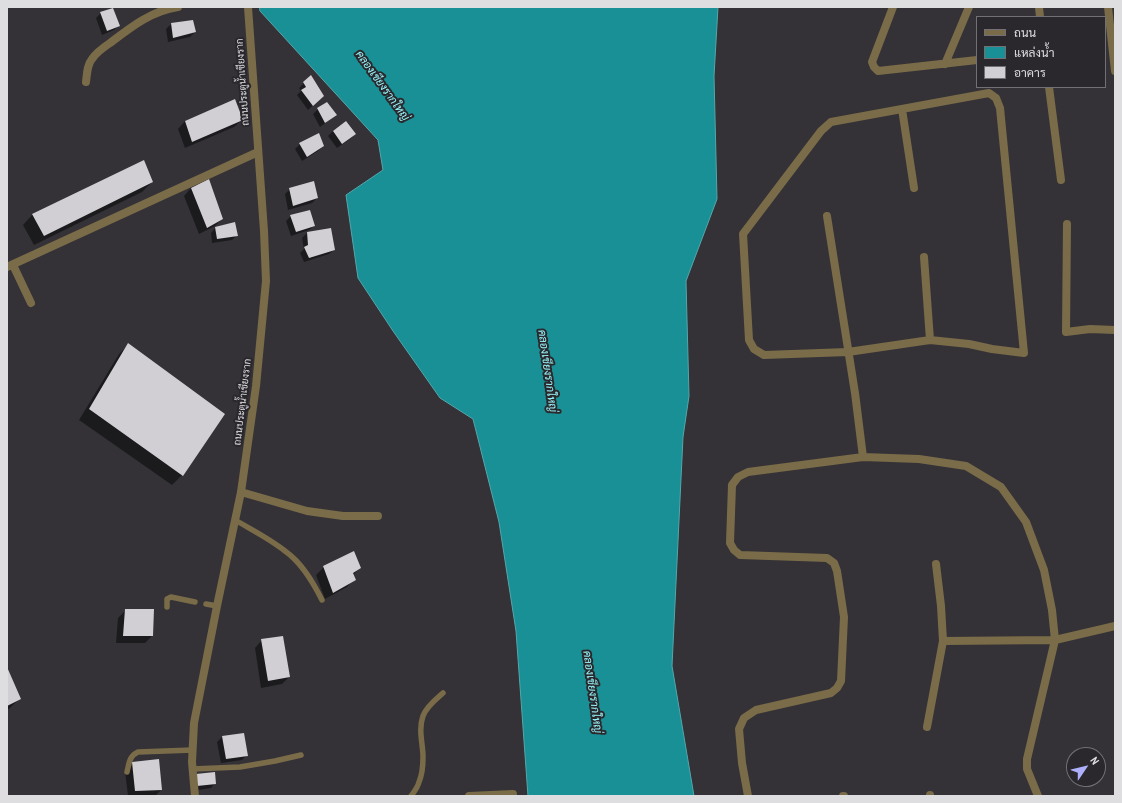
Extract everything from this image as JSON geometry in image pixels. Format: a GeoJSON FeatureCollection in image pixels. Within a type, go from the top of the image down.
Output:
{"type":"FeatureCollection","features":[{"type":"Feature","properties":{"kind":"street"},"geometry":{"type":"LineString","coordinates":[[86,82],[87,69],[92,59],[106,46],[134,25],[150,16],[178,7]]}},
{"type":"Feature","properties":{"kind":"street","name":"ถนนประตูน้ำเชียงราก"},"geometry":{"type":"LineString","coordinates":[[195,796],[192,769],[194,723],[241,492],[256,386],[266,281],[264,231],[248,7]]}},
{"type":"Feature","properties":{"kind":"street"},"geometry":{"type":"LineString","coordinates":[[893,7],[872,62],[878,71],[976,60]]}},
{"type":"Feature","properties":{"kind":"street"},"geometry":{"type":"LineString","coordinates":[[945,64],[969,7]]}},
{"type":"Feature","properties":{"kind":"street"},"geometry":{"type":"LineString","coordinates":[[1108,7],[1115,71]]}},
{"type":"Feature","properties":{"kind":"street"},"geometry":{"type":"LineString","coordinates":[[1049,88],[1061,180]]}},
{"type":"Feature","properties":{"kind":"street"},"geometry":{"type":"LineString","coordinates":[[988,93],[996,98],[1000,108],[1024,353],[992,349],[969,344],[930,340],[848,352],[764,355],[754,349],[749,340],[743,234],[821,131],[831,122],[988,93]]}},
{"type":"Feature","properties":{"kind":"street"},"geometry":{"type":"LineString","coordinates":[[902,109],[914,188]]}},
{"type":"Feature","properties":{"kind":"street"},"geometry":{"type":"LineString","coordinates":[[32,303],[10,266],[258,152]]}},
{"type":"Feature","properties":{"kind":"street"},"geometry":{"type":"LineString","coordinates":[[828,216],[855,393],[863,457]]}},
{"type":"Feature","properties":{"kind":"street"},"geometry":{"type":"LineString","coordinates":[[1067,224],[1066,332],[1090,329],[1115,330]]}},
{"type":"Feature","properties":{"kind":"street"},"geometry":{"type":"LineString","coordinates":[[924,257],[930,340]]}},
{"type":"Feature","properties":{"kind":"street"},"geometry":{"type":"LineString","coordinates":[[748,796],[742,763],[739,729],[744,718],[756,710],[831,693],[838,688],[841,680],[844,617],[837,571],[834,563],[828,558],[740,555],[734,550],[730,543],[732,485],[738,477],[748,472],[863,457],[919,459],[966,466],[1001,486],[1026,522],[1044,570],[1052,610],[1055,640],[1026,759],[1027,769],[1038,796]]}},
{"type":"Feature","properties":{"kind":"street"},"geometry":{"type":"LineString","coordinates":[[241,492],[306,511],[342,516],[378,516]]}},
{"type":"Feature","properties":{"kind":"street"},"geometry":{"type":"LineString","coordinates":[[927,727],[943,641],[936,564]]}},
{"type":"Feature","properties":{"kind":"street"},"geometry":{"type":"LineString","coordinates":[[943,641],[1055,640],[1115,626]]}},
{"type":"Feature","properties":{"kind":"street"},"geometry":{"type":"LineString","coordinates":[[469,796],[514,794]]}},
{"type":"Feature","properties":{"kind":"lane"},"geometry":{"type":"LineString","coordinates":[[235,520],[286,551],[300,564],[315,586],[322,600]]}},
{"type":"Feature","properties":{"kind":"lane"},"geometry":{"type":"LineString","coordinates":[[167,607],[166,601],[171,597],[195,602]]}},
{"type":"Feature","properties":{"kind":"lane"},"geometry":{"type":"LineString","coordinates":[[206,604],[217,606]]}},
{"type":"Feature","properties":{"kind":"lane"},"geometry":{"type":"LineString","coordinates":[[411,796],[419,783],[421,773],[423,757],[421,725],[423,716],[433,702],[443,693]]}},
{"type":"Feature","properties":{"kind":"lane"},"geometry":{"type":"LineString","coordinates":[[127,772],[129,762],[138,752],[193,750]]}},
{"type":"Feature","properties":{"kind":"lane"},"geometry":{"type":"LineString","coordinates":[[192,769],[240,767],[301,755]]}},
{"type":"Feature","properties":{"kind":"water","name":"คลองเชียงรากใหญ่"},"geometry":{"type":"Polygon","coordinates":[[[260,7],[718,7],[714,76],[717,199],[686,281],[689,396],[683,437],[672,666],[694,796],[528,796],[516,631],[499,522],[473,419],[440,398],[358,278],[346,195],[383,170],[378,140],[260,11],[260,7]]]}},
{"type":"Feature","properties":{"kind":"building"},"geometry":{"type":"Polygon","coordinates":[[[113,8],[120,26],[107,31],[100,12],[113,8]]]}},
{"type":"Feature","properties":{"kind":"building"},"geometry":{"type":"Polygon","coordinates":[[[193,20],[196,32],[173,38],[171,23],[193,20]]]}},
{"type":"Feature","properties":{"kind":"building"},"geometry":{"type":"Polygon","coordinates":[[[311,75],[324,96],[313,106],[301,90],[306,87],[303,82],[311,75]]]}},
{"type":"Feature","properties":{"kind":"building"},"geometry":{"type":"Polygon","coordinates":[[[235,99],[243,120],[192,142],[185,121],[235,99]]]}},
{"type":"Feature","properties":{"kind":"building"},"geometry":{"type":"Polygon","coordinates":[[[327,102],[337,115],[325,123],[317,108],[327,102]]]}},
{"type":"Feature","properties":{"kind":"building"},"geometry":{"type":"Polygon","coordinates":[[[346,121],[356,134],[342,144],[333,131],[346,121]]]}},
{"type":"Feature","properties":{"kind":"building"},"geometry":{"type":"Polygon","coordinates":[[[319,133],[324,146],[307,157],[299,143],[319,133]]]}},
{"type":"Feature","properties":{"kind":"building"},"geometry":{"type":"Polygon","coordinates":[[[144,160],[153,182],[44,236],[32,214],[144,160]]]}},
{"type":"Feature","properties":{"kind":"building"},"geometry":{"type":"Polygon","coordinates":[[[209,179],[223,219],[207,228],[191,188],[209,179]]]}},
{"type":"Feature","properties":{"kind":"building"},"geometry":{"type":"Polygon","coordinates":[[[314,181],[318,198],[293,206],[289,188],[314,181]]]}},
{"type":"Feature","properties":{"kind":"building"},"geometry":{"type":"Polygon","coordinates":[[[310,210],[315,226],[296,232],[290,215],[310,210]]]}},
{"type":"Feature","properties":{"kind":"building"},"geometry":{"type":"Polygon","coordinates":[[[235,222],[238,236],[217,239],[215,227],[235,222]]]}},
{"type":"Feature","properties":{"kind":"building"},"geometry":{"type":"Polygon","coordinates":[[[331,228],[335,250],[309,258],[304,247],[308,245],[307,232],[331,228]]]}},
{"type":"Feature","properties":{"kind":"building"},"geometry":{"type":"Polygon","coordinates":[[[128,343],[225,414],[183,476],[89,409],[128,343]]]}},
{"type":"Feature","properties":{"kind":"building"},"geometry":{"type":"Polygon","coordinates":[[[354,551],[361,568],[353,573],[356,580],[333,593],[323,566],[354,551]]]}},
{"type":"Feature","properties":{"kind":"building"},"geometry":{"type":"Polygon","coordinates":[[[125,609],[154,609],[153,636],[123,636],[125,609]]]}},
{"type":"Feature","properties":{"kind":"building"},"geometry":{"type":"Polygon","coordinates":[[[283,636],[290,677],[268,681],[261,639],[283,636]]]}},
{"type":"Feature","properties":{"kind":"building"},"geometry":{"type":"Polygon","coordinates":[[[7,667],[21,699],[7,706],[7,667]]]}},
{"type":"Feature","properties":{"kind":"building"},"geometry":{"type":"Polygon","coordinates":[[[244,733],[248,756],[226,759],[222,736],[244,733]]]}},
{"type":"Feature","properties":{"kind":"building"},"geometry":{"type":"Polygon","coordinates":[[[159,759],[162,790],[135,791],[132,762],[159,759]]]}},
{"type":"Feature","properties":{"kind":"building"},"geometry":{"type":"Polygon","coordinates":[[[215,772],[216,784],[197,786],[196,774],[215,772]]]}}]}
